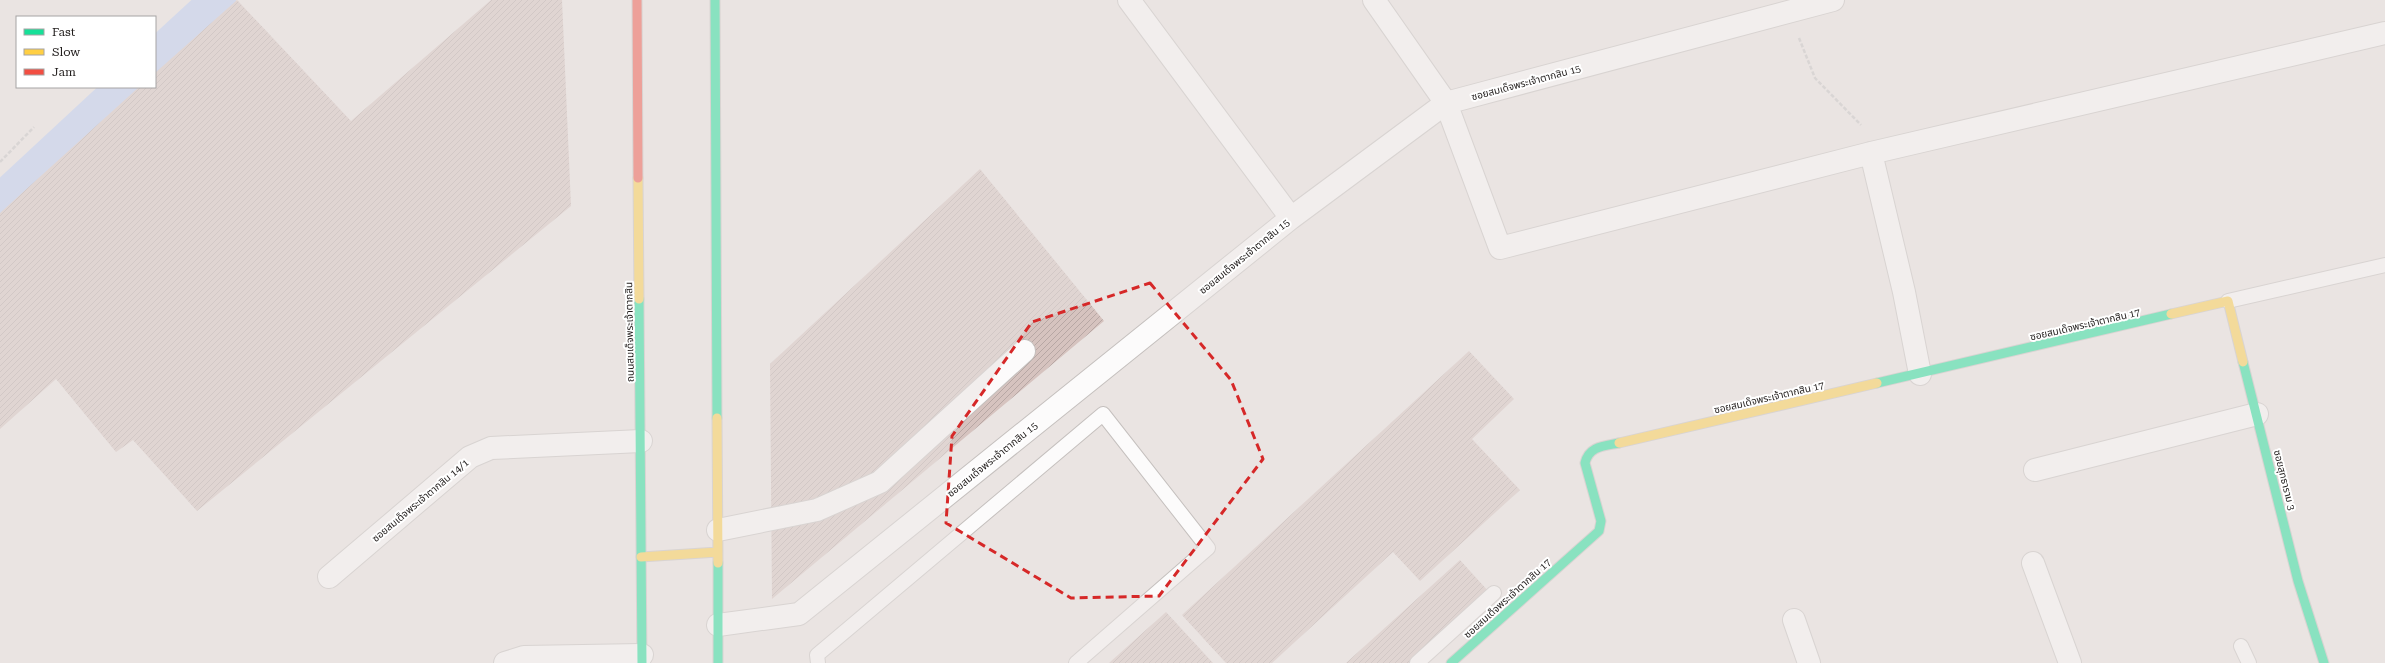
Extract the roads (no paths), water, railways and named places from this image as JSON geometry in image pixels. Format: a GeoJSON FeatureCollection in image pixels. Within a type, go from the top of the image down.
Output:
{"type":"FeatureCollection","features":[{"type":"Feature","properties":{"kind":"main road","name":"ถนนสมเด็จพระเจ้าตากสิน"},"geometry":{"type":"LineString","coordinates":[[637,0],[642,659]]}},
{"type":"Feature","properties":{"kind":"main road"},"geometry":{"type":"LineString","coordinates":[[716,0],[718,663]]}},
{"type":"Feature","properties":{"kind":"main road","name":"ซอยสมเด็จพระเจ้าตากสิน 17"},"geometry":{"type":"LineString","coordinates":[[1451,663],[1600,531],[1601,521],[1585,463],[1587,455],[1593,449],[2228,301]]}},
{"type":"Feature","properties":{"kind":"main road","name":"ซอยสุทธาราม 3"},"geometry":{"type":"LineString","coordinates":[[2228,301],[2298,581],[2324,663]]}},
{"type":"Feature","properties":{"kind":"main road"},"geometry":{"type":"LineString","coordinates":[[641,557],[718,552]]}},
{"type":"Feature","properties":{"kind":"street"},"geometry":{"type":"LineString","coordinates":[[1129,0],[1291,218]]}},
{"type":"Feature","properties":{"kind":"street"},"geometry":{"type":"LineString","coordinates":[[1374,0],[1446,103],[1500,248],[1871,153],[2385,33]]}},
{"type":"Feature","properties":{"kind":"street","name":"ซอยสมเด็จพระเจ้าตากสิน 15"},"geometry":{"type":"LineString","coordinates":[[718,625],[799,614],[1291,218],[1446,103],[1786,6],[1833,0]]}},
{"type":"Feature","properties":{"kind":"street"},"geometry":{"type":"LineString","coordinates":[[1871,153],[1904,292],[1920,374]]}},
{"type":"Feature","properties":{"kind":"street"},"geometry":{"type":"LineString","coordinates":[[718,530],[817,510],[880,482],[1024,351]]}},
{"type":"Feature","properties":{"kind":"street"},"geometry":{"type":"LineString","coordinates":[[2035,470],[2257,414]]}},
{"type":"Feature","properties":{"kind":"street","name":"ซอยสมเด็จพระเจ้าตากสิน 14/1"},"geometry":{"type":"LineString","coordinates":[[329,577],[470,457],[491,448],[641,441]]}},
{"type":"Feature","properties":{"kind":"street"},"geometry":{"type":"LineString","coordinates":[[2033,563],[2070,663]]}},
{"type":"Feature","properties":{"kind":"street"},"geometry":{"type":"LineString","coordinates":[[1794,620],[1809,663]]}},
{"type":"Feature","properties":{"kind":"street"},"geometry":{"type":"LineString","coordinates":[[505,663],[524,657],[642,659]]}},
{"type":"Feature","properties":{"kind":"lane"},"geometry":{"type":"LineString","coordinates":[[2228,301],[2385,265]]}},
{"type":"Feature","properties":{"kind":"lane"},"geometry":{"type":"LineString","coordinates":[[818,663],[817,655],[1103,414],[1208,548],[1076,663]]}},
{"type":"Feature","properties":{"kind":"lane"},"geometry":{"type":"LineString","coordinates":[[1417,663],[1494,593]]}},
{"type":"Feature","properties":{"kind":"lane"},"geometry":{"type":"LineString","coordinates":[[2241,646],[2249,663]]}},
{"type":"Feature","properties":{"kind":"waterway"},"geometry":{"type":"LineString","coordinates":[[156,57],[218,0]]}},
{"type":"Feature","properties":{"kind":"waterway"},"geometry":{"type":"LineString","coordinates":[[0,202],[123,88]]}}]}
